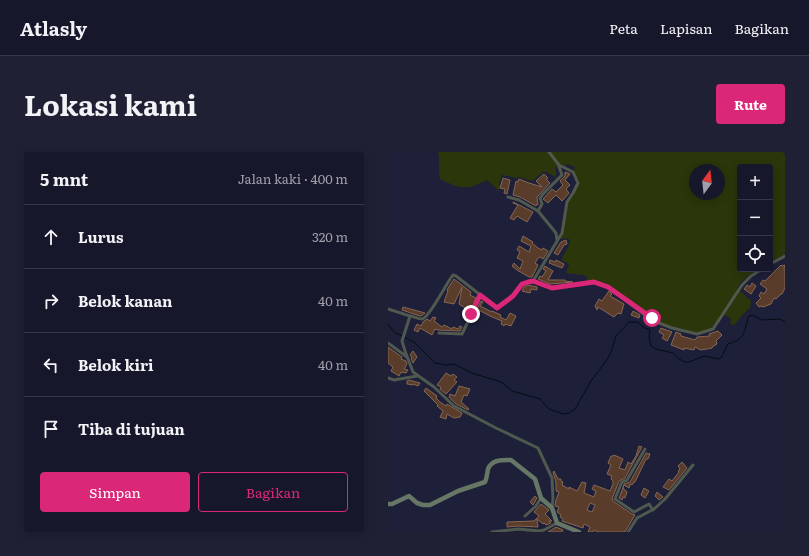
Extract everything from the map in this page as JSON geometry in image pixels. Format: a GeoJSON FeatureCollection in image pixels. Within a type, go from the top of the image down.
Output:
{"type":"FeatureCollection","features":[{"type":"Feature","properties":{"kind":"street"},"geometry":{"type":"LineString","coordinates":[[533,281],[562,233],[567,202],[578,183],[573,172],[558,164],[549,152]]}},
{"type":"Feature","properties":{"kind":"street"},"geometry":{"type":"LineString","coordinates":[[538,211],[542,204],[540,198],[562,175],[558,164]]}},
{"type":"Feature","properties":{"kind":"street"},"geometry":{"type":"LineString","coordinates":[[508,197],[519,200],[538,211],[556,233],[556,241]]}},
{"type":"Feature","properties":{"kind":"street"},"geometry":{"type":"LineString","coordinates":[[773,262],[785,256]]}},
{"type":"Feature","properties":{"kind":"street"},"geometry":{"type":"LineString","coordinates":[[388,309],[410,316],[425,318],[452,275],[456,276],[497,308],[518,291],[522,284],[528,282],[533,281],[552,288],[594,282],[608,287],[645,315],[659,323],[697,334],[712,329],[742,285],[757,272]]}},
{"type":"Feature","properties":{"kind":"street"},"geometry":{"type":"LineString","coordinates":[[439,333],[462,334],[480,295]]}},
{"type":"Feature","properties":{"kind":"street"},"geometry":{"type":"LineString","coordinates":[[410,316],[403,339],[407,357],[413,372],[434,387],[454,406],[467,414],[538,448],[552,478],[552,508],[557,523],[579,532]]}},
{"type":"Feature","properties":{"kind":"street"},"geometry":{"type":"LineString","coordinates":[[388,343],[407,357]]}},
{"type":"Feature","properties":{"kind":"street"},"geometry":{"type":"LineString","coordinates":[[388,378],[394,380],[419,376]]}},
{"type":"Feature","properties":{"kind":"street"},"geometry":{"type":"LineString","coordinates":[[645,449],[627,480],[622,482],[615,499],[634,512],[649,504],[653,510]]}},
{"type":"Feature","properties":{"kind":"street"},"geometry":{"type":"LineString","coordinates":[[388,504],[392,504],[409,496],[417,503],[430,505],[458,491],[482,484],[487,479],[488,469],[491,465],[502,460],[512,460],[535,479],[541,498],[552,508]]}},
{"type":"Feature","properties":{"kind":"street"},"geometry":{"type":"LineString","coordinates":[[628,532],[637,518],[653,510],[665,499],[693,465]]}},
{"type":"Feature","properties":{"kind":"street"},"geometry":{"type":"LineString","coordinates":[[525,516],[536,506],[541,498]]}},
{"type":"Feature","properties":{"kind":"street"},"geometry":{"type":"LineString","coordinates":[[492,532],[518,529],[539,531],[557,523]]}},
{"type":"Feature","properties":{"kind":"green space"},"geometry":{"type":"Polygon","coordinates":[[[438,152],[785,152],[785,254],[773,260],[773,164],[737,164],[737,272],[753,272],[741,282],[737,288],[751,301],[750,308],[734,325],[730,324],[731,320],[729,317],[724,315],[719,323],[715,323],[709,330],[694,332],[659,322],[640,310],[613,289],[597,282],[586,281],[587,277],[584,275],[566,273],[569,264],[561,260],[570,243],[570,240],[567,238],[560,238],[563,233],[568,202],[578,186],[573,172],[575,167],[567,164],[565,166],[562,164],[556,167],[555,177],[543,172],[532,181],[519,177],[517,178],[502,175],[499,183],[500,189],[498,190],[487,180],[474,186],[458,187],[440,179],[438,152]]]}},
{"type":"Feature","properties":{"kind":"building"},"geometry":{"type":"Polygon","coordinates":[[[565,172],[570,174],[565,180],[570,185],[566,189],[569,193],[562,201],[556,195],[548,203],[543,199],[552,189],[556,192],[563,185],[560,181],[565,176],[565,172]]]}},
{"type":"Feature","properties":{"kind":"building"},"geometry":{"type":"Polygon","coordinates":[[[544,174],[550,183],[537,197],[538,205],[537,204],[536,206],[520,197],[513,195],[516,181],[518,182],[519,179],[542,187],[536,181],[544,174]]]}},
{"type":"Feature","properties":{"kind":"building"},"geometry":{"type":"Polygon","coordinates":[[[503,178],[510,180],[507,194],[504,193],[505,189],[500,188],[503,178]]]}},
{"type":"Feature","properties":{"kind":"building"},"geometry":{"type":"Polygon","coordinates":[[[513,202],[533,212],[527,222],[517,216],[514,220],[510,218],[518,205],[513,202]]]}},
{"type":"Feature","properties":{"kind":"building"},"geometry":{"type":"Polygon","coordinates":[[[523,236],[533,242],[532,243],[538,248],[542,250],[543,248],[548,251],[543,259],[540,257],[538,258],[535,263],[538,265],[532,277],[529,277],[512,266],[514,263],[520,269],[523,261],[517,258],[520,252],[517,250],[519,246],[529,252],[531,246],[521,241],[523,236]]]}},
{"type":"Feature","properties":{"kind":"building"},"geometry":{"type":"Polygon","coordinates":[[[566,240],[567,244],[564,245],[558,255],[554,253],[561,242],[566,240]]]}},
{"type":"Feature","properties":{"kind":"building"},"geometry":{"type":"Polygon","coordinates":[[[550,260],[555,262],[556,260],[564,264],[562,268],[549,263],[550,260]]]}},
{"type":"Feature","properties":{"kind":"building"},"geometry":{"type":"Polygon","coordinates":[[[781,265],[785,265],[785,288],[782,294],[776,299],[774,298],[771,304],[759,307],[756,303],[761,298],[759,296],[761,292],[764,294],[767,289],[760,284],[781,265]]]}},
{"type":"Feature","properties":{"kind":"building"},"geometry":{"type":"Polygon","coordinates":[[[545,266],[553,271],[548,280],[565,280],[573,282],[550,284],[538,279],[540,276],[542,277],[546,271],[543,269],[545,266]]]}},
{"type":"Feature","properties":{"kind":"building"},"geometry":{"type":"Polygon","coordinates":[[[454,279],[471,292],[470,295],[476,298],[472,307],[470,306],[468,310],[459,304],[462,287],[454,304],[444,302],[448,291],[447,290],[454,279]]]}},
{"type":"Feature","properties":{"kind":"building"},"geometry":{"type":"Polygon","coordinates":[[[752,283],[756,286],[751,294],[744,289],[747,285],[750,287],[752,283]]]}},
{"type":"Feature","properties":{"kind":"building"},"geometry":{"type":"Polygon","coordinates":[[[528,285],[537,287],[537,290],[531,289],[530,293],[522,291],[524,287],[528,285]]]}},
{"type":"Feature","properties":{"kind":"building"},"geometry":{"type":"Polygon","coordinates":[[[609,291],[612,294],[610,296],[624,304],[621,314],[618,313],[614,317],[598,307],[597,310],[595,306],[599,299],[602,301],[609,291]]]}},
{"type":"Feature","properties":{"kind":"building"},"geometry":{"type":"Polygon","coordinates":[[[481,301],[483,302],[480,306],[501,315],[500,317],[506,320],[510,313],[516,316],[511,326],[505,324],[504,326],[501,324],[502,321],[477,309],[481,301]]]}},
{"type":"Feature","properties":{"kind":"building"},"geometry":{"type":"Polygon","coordinates":[[[403,307],[425,313],[420,316],[402,310],[403,307]]]}},
{"type":"Feature","properties":{"kind":"building"},"geometry":{"type":"Polygon","coordinates":[[[633,311],[640,315],[639,318],[631,315],[633,311]]]}},
{"type":"Feature","properties":{"kind":"building"},"geometry":{"type":"Polygon","coordinates":[[[433,317],[436,318],[434,321],[442,327],[444,325],[452,329],[453,327],[458,329],[460,326],[462,327],[460,331],[435,329],[432,335],[420,328],[418,332],[414,330],[417,324],[421,326],[427,319],[430,321],[433,317]]]}},
{"type":"Feature","properties":{"kind":"building"},"geometry":{"type":"Polygon","coordinates":[[[661,328],[672,332],[667,341],[662,338],[664,335],[659,332],[661,328]]]}},
{"type":"Feature","properties":{"kind":"building"},"geometry":{"type":"Polygon","coordinates":[[[718,331],[722,335],[716,341],[717,344],[712,348],[701,350],[695,347],[694,350],[684,348],[684,350],[671,345],[676,332],[681,334],[681,336],[695,340],[697,337],[710,336],[709,334],[718,331]]]}},
{"type":"Feature","properties":{"kind":"building"},"geometry":{"type":"Polygon","coordinates":[[[388,347],[402,357],[401,359],[406,361],[407,364],[404,369],[408,370],[406,373],[401,372],[399,376],[391,371],[393,367],[388,363],[388,347]]]}},
{"type":"Feature","properties":{"kind":"building"},"geometry":{"type":"Polygon","coordinates":[[[413,351],[417,357],[413,363],[410,355],[413,351]]]}},
{"type":"Feature","properties":{"kind":"building"},"geometry":{"type":"Polygon","coordinates":[[[446,373],[451,376],[453,374],[457,377],[454,380],[457,382],[446,394],[440,389],[441,387],[437,385],[446,373]]]}},
{"type":"Feature","properties":{"kind":"building"},"geometry":{"type":"Polygon","coordinates":[[[409,380],[420,383],[418,386],[407,384],[407,381],[409,380]]]}},
{"type":"Feature","properties":{"kind":"building"},"geometry":{"type":"Polygon","coordinates":[[[459,386],[470,389],[467,396],[464,395],[461,402],[469,409],[468,410],[456,404],[449,397],[450,394],[455,396],[459,386]]]}},
{"type":"Feature","properties":{"kind":"building"},"geometry":{"type":"Polygon","coordinates":[[[426,388],[437,396],[436,398],[440,402],[446,406],[447,404],[462,413],[460,417],[454,418],[447,414],[446,419],[440,417],[443,411],[424,391],[426,388]]]}},
{"type":"Feature","properties":{"kind":"building"},"geometry":{"type":"Polygon","coordinates":[[[639,446],[642,447],[625,478],[619,481],[612,499],[635,515],[625,532],[598,532],[594,530],[593,532],[588,532],[590,527],[584,524],[583,528],[562,521],[563,519],[560,517],[561,515],[557,512],[559,507],[555,506],[559,492],[556,491],[554,471],[558,479],[561,479],[563,482],[562,485],[569,489],[569,487],[577,491],[582,482],[586,483],[584,493],[594,497],[596,491],[592,489],[594,485],[610,491],[613,484],[611,479],[612,476],[607,474],[611,465],[608,463],[611,456],[614,455],[623,459],[619,468],[625,470],[628,462],[631,464],[636,456],[639,446]],[[590,503],[587,510],[592,512],[595,505],[590,503]]]}},
{"type":"Feature","properties":{"kind":"building"},"geometry":{"type":"Polygon","coordinates":[[[646,453],[650,454],[635,482],[632,485],[630,484],[629,488],[624,485],[623,488],[624,484],[630,482],[646,453]]]}},
{"type":"Feature","properties":{"kind":"building"},"geometry":{"type":"Polygon","coordinates":[[[682,462],[687,468],[669,490],[663,487],[669,479],[672,481],[679,472],[678,471],[680,469],[678,466],[682,462]]]}},
{"type":"Feature","properties":{"kind":"building"},"geometry":{"type":"Polygon","coordinates":[[[623,488],[627,492],[625,498],[623,497],[622,500],[619,498],[623,488]]]}},
{"type":"Feature","properties":{"kind":"building"},"geometry":{"type":"Polygon","coordinates":[[[644,488],[649,491],[645,498],[641,495],[644,488]]]}},
{"type":"Feature","properties":{"kind":"building"},"geometry":{"type":"Polygon","coordinates":[[[657,492],[663,497],[659,500],[655,496],[657,492]]]}},
{"type":"Feature","properties":{"kind":"building"},"geometry":{"type":"Polygon","coordinates":[[[535,496],[537,498],[533,505],[530,502],[535,496]]]}},
{"type":"Feature","properties":{"kind":"building"},"geometry":{"type":"Polygon","coordinates":[[[541,504],[549,510],[545,514],[552,521],[549,521],[551,523],[546,525],[537,519],[538,527],[507,527],[507,522],[534,521],[539,516],[534,512],[541,504]]]}},
{"type":"Feature","properties":{"kind":"building"},"geometry":{"type":"Polygon","coordinates":[[[556,527],[563,530],[562,532],[548,532],[556,527]]]}},
{"type":"Feature","properties":{"kind":"waterway"},"geometry":{"type":"LineString","coordinates":[[388,324],[394,332],[414,342],[435,363],[446,365],[454,364],[472,373],[498,381],[503,383],[512,391],[540,399],[549,409],[564,414],[575,409],[591,381],[606,361],[611,352],[616,336],[629,322],[638,322],[643,327],[650,330],[649,336],[651,346],[656,349],[673,353],[685,362],[689,362],[704,356],[719,359],[721,358],[728,344],[741,337],[745,330],[749,316],[752,315],[762,320],[780,319],[785,322]]}},
{"type":"Feature","properties":{"kind":"route"},"geometry":{"type":"LineString","coordinates":[[471,314],[480,295],[497,308],[513,296],[525,282],[533,281],[552,288],[594,282],[608,287],[645,315],[652,318]]}}]}
